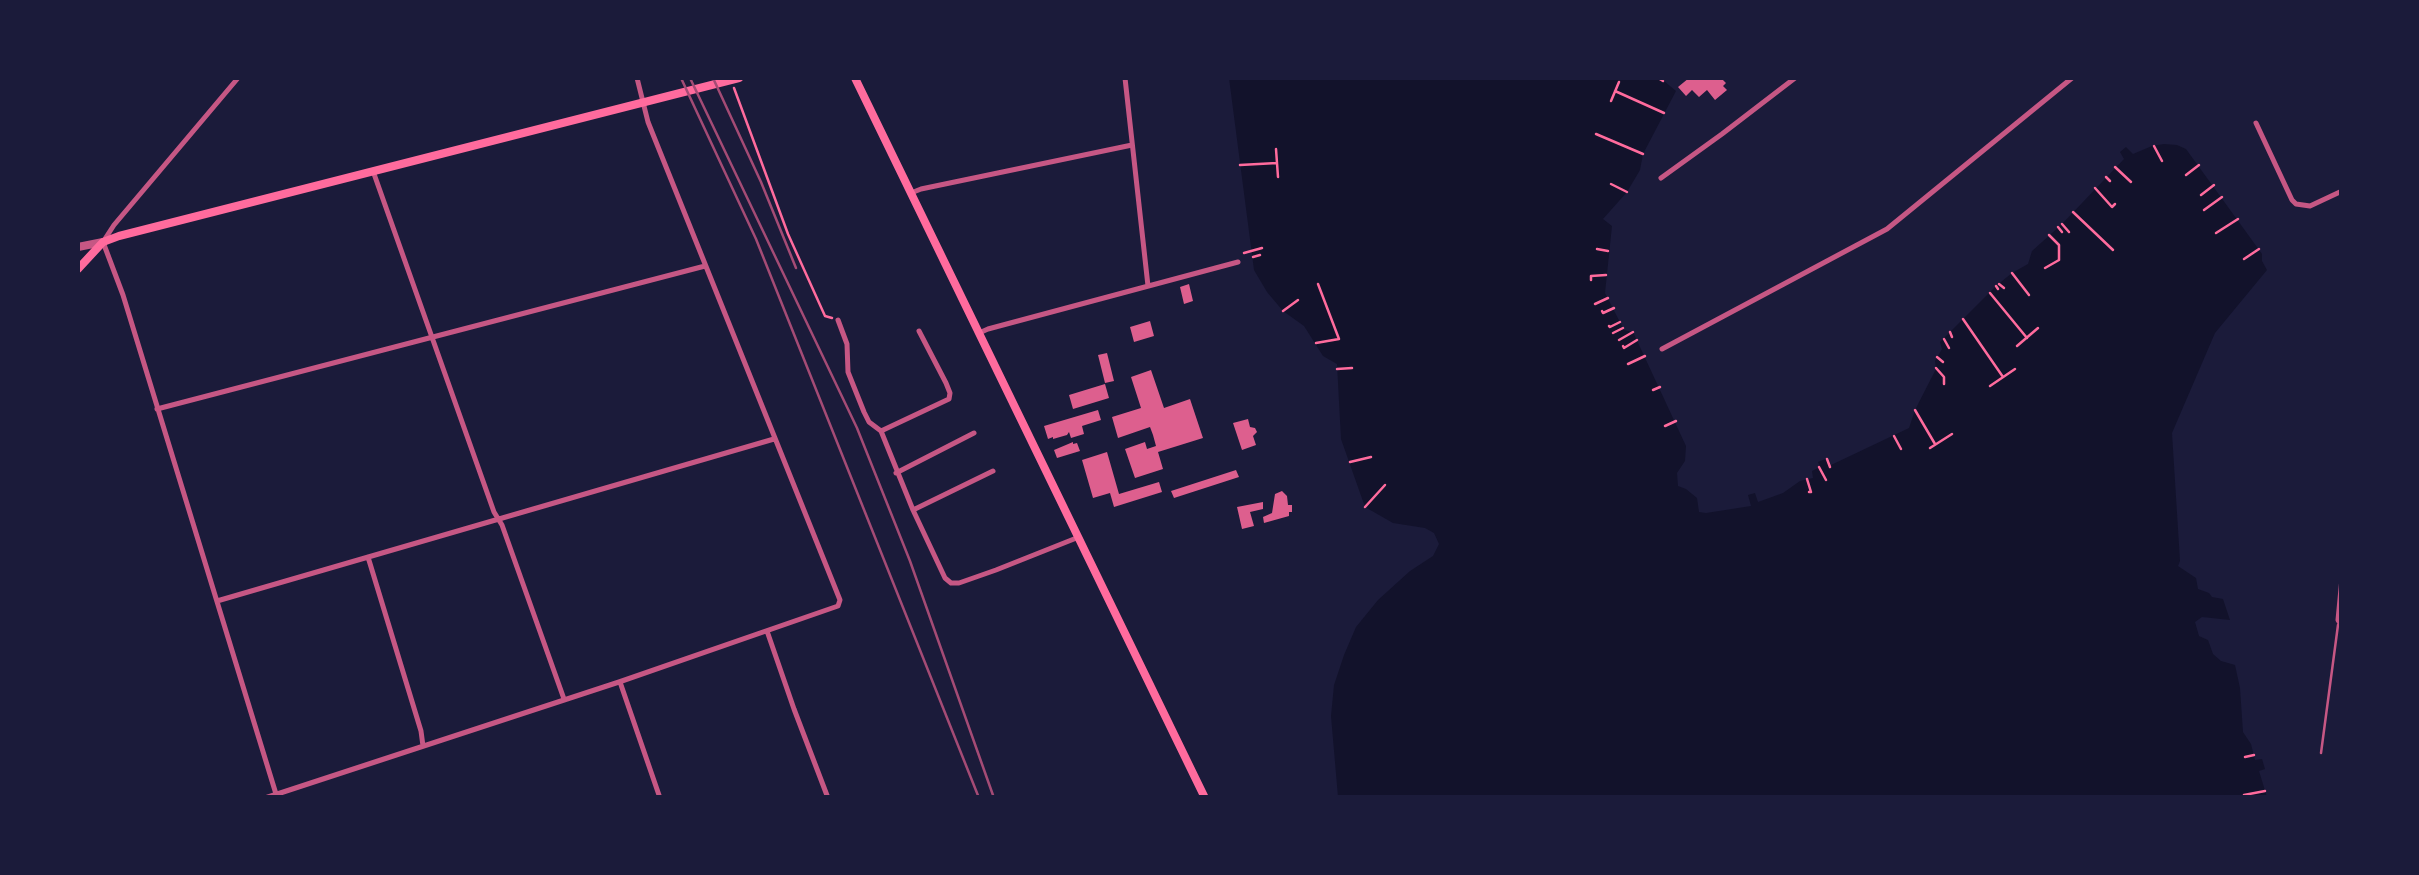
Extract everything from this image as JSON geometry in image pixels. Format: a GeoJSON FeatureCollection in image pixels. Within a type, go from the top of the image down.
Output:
{"type":"FeatureCollection","features":[{"type":"Feature","properties":{"kind":"main road"},"geometry":{"type":"LineString","coordinates":[[78,269],[103,242],[735,78]]}},
{"type":"Feature","properties":{"kind":"main road"},"geometry":{"type":"LineString","coordinates":[[855,78],[1205,798]]}},
{"type":"Feature","properties":{"kind":"street"},"geometry":{"type":"LineString","coordinates":[[78,247],[103,242],[238,78]]}},
{"type":"Feature","properties":{"kind":"street"},"geometry":{"type":"LineString","coordinates":[[265,798],[838,606],[840,600],[648,122],[636,78]]}},
{"type":"Feature","properties":{"kind":"street"},"geometry":{"type":"LineString","coordinates":[[1124,78],[1148,286]]}},
{"type":"Feature","properties":{"kind":"street"},"geometry":{"type":"LineString","coordinates":[[1661,178],[1795,78]]}},
{"type":"Feature","properties":{"kind":"street"},"geometry":{"type":"LineString","coordinates":[[1662,349],[1888,229],[2072,78]]}},
{"type":"Feature","properties":{"kind":"street"},"geometry":{"type":"LineString","coordinates":[[2256,124],[2296,204],[2310,206],[2342,191]]}},
{"type":"Feature","properties":{"kind":"street"},"geometry":{"type":"LineString","coordinates":[[911,193],[1132,145]]}},
{"type":"Feature","properties":{"kind":"street"},"geometry":{"type":"LineString","coordinates":[[373,172],[564,700]]}},
{"type":"Feature","properties":{"kind":"street"},"geometry":{"type":"LineString","coordinates":[[103,242],[123,295],[276,794]]}},
{"type":"Feature","properties":{"kind":"street"},"geometry":{"type":"LineString","coordinates":[[979,333],[1238,262]]}},
{"type":"Feature","properties":{"kind":"street"},"geometry":{"type":"LineString","coordinates":[[157,409],[705,266]]}},
{"type":"Feature","properties":{"kind":"street"},"geometry":{"type":"LineString","coordinates":[[838,320],[847,344],[848,372],[869,422],[881,430],[896,473],[945,578],[959,583],[1078,537]]}},
{"type":"Feature","properties":{"kind":"street"},"geometry":{"type":"LineString","coordinates":[[881,430],[949,399],[946,382],[919,332]]}},
{"type":"Feature","properties":{"kind":"street"},"geometry":{"type":"LineString","coordinates":[[896,473],[974,434]]}},
{"type":"Feature","properties":{"kind":"street"},"geometry":{"type":"LineString","coordinates":[[217,601],[774,438]]}},
{"type":"Feature","properties":{"kind":"street"},"geometry":{"type":"LineString","coordinates":[[914,510],[993,471]]}},
{"type":"Feature","properties":{"kind":"street"},"geometry":{"type":"LineString","coordinates":[[368,557],[423,746]]}},
{"type":"Feature","properties":{"kind":"street"},"geometry":{"type":"LineString","coordinates":[[2340,625],[2342,578]]}},
{"type":"Feature","properties":{"kind":"street"},"geometry":{"type":"LineString","coordinates":[[767,631],[828,798]]}},
{"type":"Feature","properties":{"kind":"street"},"geometry":{"type":"LineString","coordinates":[[620,682],[660,798]]}},
{"type":"Feature","properties":{"kind":"lane"},"geometry":{"type":"LineString","coordinates":[[2320,753],[2336,627],[2340,625]]}},
{"type":"Feature","properties":{"kind":"path"},"geometry":{"type":"LineString","coordinates":[[735,78],[740,105],[788,234],[825,316],[838,320]]}},
{"type":"Feature","properties":{"kind":"path"},"geometry":{"type":"LineString","coordinates":[[1611,101],[1619,82]]}},
{"type":"Feature","properties":{"kind":"path"},"geometry":{"type":"LineString","coordinates":[[1615,92],[1664,113]]}},
{"type":"Feature","properties":{"kind":"path"},"geometry":{"type":"LineString","coordinates":[[1596,134],[1643,154]]}},
{"type":"Feature","properties":{"kind":"path"},"geometry":{"type":"LineString","coordinates":[[2154,146],[2162,162]]}},
{"type":"Feature","properties":{"kind":"path"},"geometry":{"type":"LineString","coordinates":[[1276,149],[1278,177]]}},
{"type":"Feature","properties":{"kind":"path"},"geometry":{"type":"LineString","coordinates":[[1240,166],[1277,163]]}},
{"type":"Feature","properties":{"kind":"path"},"geometry":{"type":"LineString","coordinates":[[2186,175],[2198,165]]}},
{"type":"Feature","properties":{"kind":"path"},"geometry":{"type":"LineString","coordinates":[[2115,167],[2131,182]]}},
{"type":"Feature","properties":{"kind":"path"},"geometry":{"type":"LineString","coordinates":[[1611,184],[1627,192]]}},
{"type":"Feature","properties":{"kind":"path"},"geometry":{"type":"LineString","coordinates":[[2201,195],[2214,186]]}},
{"type":"Feature","properties":{"kind":"path"},"geometry":{"type":"LineString","coordinates":[[2096,188],[2112,207],[2115,204]]}},
{"type":"Feature","properties":{"kind":"path"},"geometry":{"type":"LineString","coordinates":[[2204,210],[2222,196]]}},
{"type":"Feature","properties":{"kind":"path"},"geometry":{"type":"LineString","coordinates":[[2073,212],[2113,250]]}},
{"type":"Feature","properties":{"kind":"path"},"geometry":{"type":"LineString","coordinates":[[2216,233],[2238,219]]}},
{"type":"Feature","properties":{"kind":"path"},"geometry":{"type":"LineString","coordinates":[[2062,232],[2060,226],[2068,232]]}},
{"type":"Feature","properties":{"kind":"path"},"geometry":{"type":"LineString","coordinates":[[2045,268],[2059,260],[2059,245],[2050,235]]}},
{"type":"Feature","properties":{"kind":"path"},"geometry":{"type":"LineString","coordinates":[[1244,253],[1262,248]]}},
{"type":"Feature","properties":{"kind":"path"},"geometry":{"type":"LineString","coordinates":[[1597,249],[1608,251]]}},
{"type":"Feature","properties":{"kind":"path"},"geometry":{"type":"LineString","coordinates":[[2244,259],[2259,250]]}},
{"type":"Feature","properties":{"kind":"path"},"geometry":{"type":"LineString","coordinates":[[1253,257],[1260,255]]}},
{"type":"Feature","properties":{"kind":"path"},"geometry":{"type":"LineString","coordinates":[[2012,273],[2029,295]]}},
{"type":"Feature","properties":{"kind":"path"},"geometry":{"type":"LineString","coordinates":[[1592,280],[1591,276],[1606,275]]}},
{"type":"Feature","properties":{"kind":"path"},"geometry":{"type":"LineString","coordinates":[[1316,343],[1338,338],[1318,284]]}},
{"type":"Feature","properties":{"kind":"path"},"geometry":{"type":"LineString","coordinates":[[1990,293],[2027,338]]}},
{"type":"Feature","properties":{"kind":"path"},"geometry":{"type":"LineString","coordinates":[[1596,304],[1608,298]]}},
{"type":"Feature","properties":{"kind":"path"},"geometry":{"type":"LineString","coordinates":[[1283,311],[1298,300]]}},
{"type":"Feature","properties":{"kind":"path"},"geometry":{"type":"LineString","coordinates":[[1602,311],[1614,308]]}},
{"type":"Feature","properties":{"kind":"path"},"geometry":{"type":"LineString","coordinates":[[1963,319],[2003,377]]}},
{"type":"Feature","properties":{"kind":"path"},"geometry":{"type":"LineString","coordinates":[[1610,326],[1620,322]]}},
{"type":"Feature","properties":{"kind":"path"},"geometry":{"type":"LineString","coordinates":[[1613,333],[1623,328]]}},
{"type":"Feature","properties":{"kind":"path"},"geometry":{"type":"LineString","coordinates":[[2016,346],[2038,328]]}},
{"type":"Feature","properties":{"kind":"path"},"geometry":{"type":"LineString","coordinates":[[1619,340],[1633,332]]}},
{"type":"Feature","properties":{"kind":"path"},"geometry":{"type":"LineString","coordinates":[[1944,339],[1949,348]]}},
{"type":"Feature","properties":{"kind":"path"},"geometry":{"type":"LineString","coordinates":[[1623,346],[1637,340]]}},
{"type":"Feature","properties":{"kind":"path"},"geometry":{"type":"LineString","coordinates":[[1628,364],[1644,356]]}},
{"type":"Feature","properties":{"kind":"path"},"geometry":{"type":"LineString","coordinates":[[1937,357],[1943,362]]}},
{"type":"Feature","properties":{"kind":"path"},"geometry":{"type":"LineString","coordinates":[[1337,369],[1352,368]]}},
{"type":"Feature","properties":{"kind":"path"},"geometry":{"type":"LineString","coordinates":[[1936,368],[1944,376],[1944,384]]}},
{"type":"Feature","properties":{"kind":"path"},"geometry":{"type":"LineString","coordinates":[[1990,386],[2015,369]]}},
{"type":"Feature","properties":{"kind":"path"},"geometry":{"type":"LineString","coordinates":[[1653,390],[1660,387]]}},
{"type":"Feature","properties":{"kind":"path"},"geometry":{"type":"LineString","coordinates":[[1915,410],[1936,444]]}},
{"type":"Feature","properties":{"kind":"path"},"geometry":{"type":"LineString","coordinates":[[1665,426],[1676,421]]}},
{"type":"Feature","properties":{"kind":"path"},"geometry":{"type":"LineString","coordinates":[[1930,448],[1952,434]]}},
{"type":"Feature","properties":{"kind":"path"},"geometry":{"type":"LineString","coordinates":[[1894,436],[1901,449]]}},
{"type":"Feature","properties":{"kind":"path"},"geometry":{"type":"LineString","coordinates":[[1350,462],[1371,458]]}},
{"type":"Feature","properties":{"kind":"path"},"geometry":{"type":"LineString","coordinates":[[1827,459],[1830,467]]}},
{"type":"Feature","properties":{"kind":"path"},"geometry":{"type":"LineString","coordinates":[[1820,467],[1826,480]]}},
{"type":"Feature","properties":{"kind":"path"},"geometry":{"type":"LineString","coordinates":[[1807,480],[1808,492]]}},
{"type":"Feature","properties":{"kind":"path"},"geometry":{"type":"LineString","coordinates":[[1365,507],[1385,485]]}},
{"type":"Feature","properties":{"kind":"path"},"geometry":{"type":"LineString","coordinates":[[2245,757],[2254,755]]}},
{"type":"Feature","properties":{"kind":"path"},"geometry":{"type":"LineString","coordinates":[[2245,798],[2244,795],[2265,791]]}},
{"type":"Feature","properties":{"kind":"shaded area"},"geometry":{"type":"Polygon","coordinates":[[[1229,78],[1665,78],[1676,91],[1643,154],[1640,170],[1603,219],[1612,226],[1605,293],[1624,330],[1633,332],[1686,446],[1685,461],[1677,473],[1678,486],[1697,498],[1699,512],[1706,513],[1751,506],[1748,495],[1755,493],[1758,502],[1783,493],[1800,481],[1813,478],[1812,471],[1820,467],[1818,462],[1828,458],[1831,465],[1909,428],[1936,369],[1935,361],[1942,349],[1940,342],[1996,286],[2028,264],[2032,251],[2124,159],[2120,152],[2126,147],[2133,154],[2164,144],[2186,149],[2262,254],[2267,270],[2215,333],[2172,433],[2178,566],[2196,578],[2198,589],[2223,599],[2230,620],[2202,617],[2195,622],[2199,636],[2208,640],[2213,654],[2235,665],[2243,732],[2255,760],[2262,759],[2265,769],[2259,771],[2267,797],[1338,797],[1331,716],[1334,685],[1344,655],[1356,627],[1378,600],[1433,556],[1439,544],[1434,533],[1425,528],[1393,523],[1365,507],[1341,439],[1337,364],[1323,356],[1304,326],[1283,311],[1254,270],[1229,78]]]}},
{"type":"Feature","properties":{"kind":"building"},"geometry":{"type":"Polygon","coordinates":[[[1689,78],[1721,78],[1727,90],[1715,100],[1707,90],[1699,97],[1692,90],[1686,96],[1678,87],[1689,78]]]}},
{"type":"Feature","properties":{"kind":"building"},"geometry":{"type":"Polygon","coordinates":[[[1189,284],[1193,301],[1184,304],[1180,287],[1189,284]]]}},
{"type":"Feature","properties":{"kind":"building"},"geometry":{"type":"Polygon","coordinates":[[[1150,321],[1154,336],[1134,342],[1130,327],[1150,321]]]}},
{"type":"Feature","properties":{"kind":"building"},"geometry":{"type":"Polygon","coordinates":[[[1107,353],[1114,381],[1105,383],[1098,355],[1107,353]]]}},
{"type":"Feature","properties":{"kind":"building"},"geometry":{"type":"Polygon","coordinates":[[[1151,370],[1164,408],[1190,399],[1203,438],[1158,452],[1163,469],[1135,478],[1125,449],[1145,442],[1147,449],[1156,446],[1150,427],[1118,438],[1112,417],[1141,408],[1131,377],[1151,370]]]}},
{"type":"Feature","properties":{"kind":"building"},"geometry":{"type":"Polygon","coordinates":[[[1105,384],[1109,398],[1073,409],[1069,395],[1105,384]]]}},
{"type":"Feature","properties":{"kind":"building"},"geometry":{"type":"Polygon","coordinates":[[[1098,410],[1101,420],[1082,426],[1084,434],[1071,438],[1069,432],[1048,439],[1044,426],[1098,410]]]}},
{"type":"Feature","properties":{"kind":"building"},"geometry":{"type":"Polygon","coordinates":[[[1248,419],[1257,432],[1253,436],[1256,445],[1242,450],[1233,423],[1248,419]]]}},
{"type":"Feature","properties":{"kind":"building"},"geometry":{"type":"Polygon","coordinates":[[[1073,442],[1080,451],[1057,458],[1054,450],[1073,442]]]}},
{"type":"Feature","properties":{"kind":"building"},"geometry":{"type":"Polygon","coordinates":[[[1107,452],[1119,494],[1159,482],[1162,492],[1114,507],[1110,493],[1093,498],[1082,460],[1107,452]]]}},
{"type":"Feature","properties":{"kind":"building"},"geometry":{"type":"Polygon","coordinates":[[[1236,470],[1239,477],[1174,498],[1171,491],[1236,470]]]}},
{"type":"Feature","properties":{"kind":"building"},"geometry":{"type":"Polygon","coordinates":[[[1282,491],[1288,505],[1292,505],[1292,512],[1264,523],[1263,517],[1272,513],[1275,494],[1282,491]]]}},
{"type":"Feature","properties":{"kind":"building"},"geometry":{"type":"Polygon","coordinates":[[[1263,502],[1263,509],[1250,512],[1254,526],[1242,529],[1237,507],[1263,502]]]}},
{"type":"Feature","properties":{"kind":"tram line"},"geometry":{"type":"LineString","coordinates":[[690,78],[857,428],[910,561],[994,798]]}},
{"type":"Feature","properties":{"kind":"tram line"},"geometry":{"type":"LineString","coordinates":[[713,78],[796,268]]}},
{"type":"Feature","properties":{"kind":"railway"},"geometry":{"type":"LineString","coordinates":[[681,78],[756,239],[979,798]]}}]}
